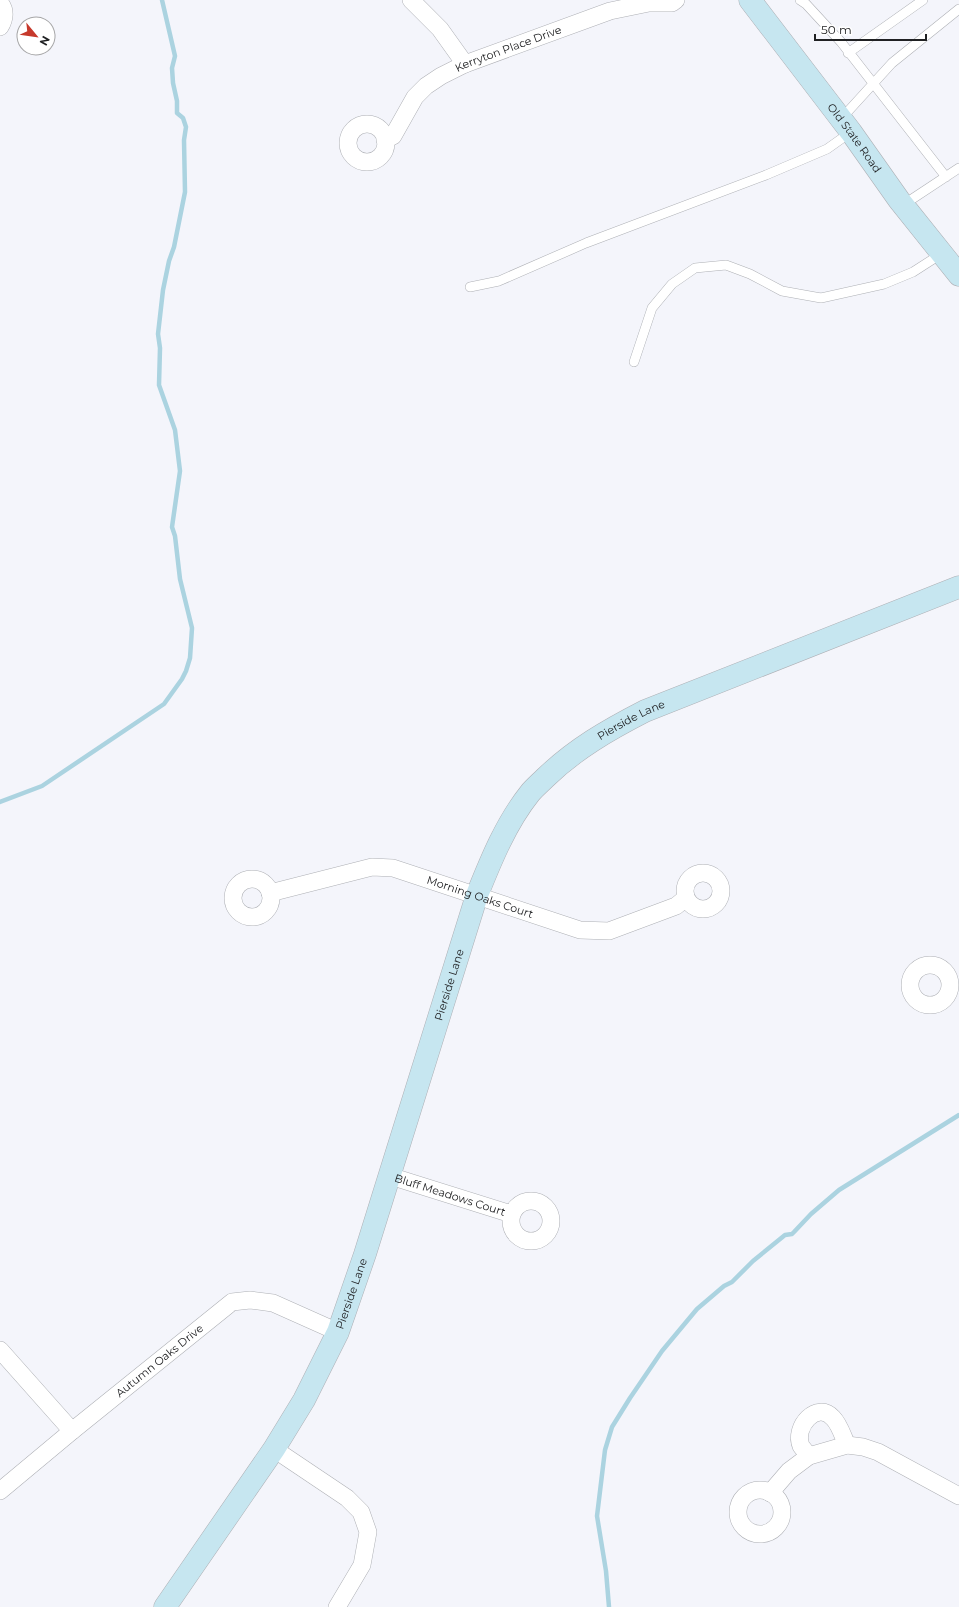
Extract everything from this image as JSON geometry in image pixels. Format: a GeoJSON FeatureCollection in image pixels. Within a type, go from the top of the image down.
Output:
{"type":"FeatureCollection","features":[{"type":"Feature","properties":{"kind":"street"},"geometry":{"type":"LineString","coordinates":[[411,0],[440,29],[466,64]]}},
{"type":"Feature","properties":{"kind":"street","name":"Kerryton Place Drive"},"geometry":{"type":"LineString","coordinates":[[386,140],[393,136],[415,97],[426,86],[441,76],[606,5],[630,6],[659,1],[672,3],[676,0]]}},
{"type":"Feature","properties":{"kind":"street"},"geometry":{"type":"LineString","coordinates":[[0,3],[4,12],[4,20],[0,27]]}},
{"type":"Feature","properties":{"kind":"street","name":"Old State Road"},"geometry":{"type":"LineString","coordinates":[[757,3],[903,205],[959,275]]}},
{"type":"Feature","properties":{"kind":"street","name":"Pierside Lane"},"geometry":{"type":"LineString","coordinates":[[165,1607],[274,1449],[304,1400],[338,1332],[366,1254],[477,895],[492,857],[510,823],[530,793],[561,762],[598,736],[645,711],[959,587]]}},
{"type":"Feature","properties":{"kind":"street","name":"Morning Oaks Court"},"geometry":{"type":"LineString","coordinates":[[270,893],[372,867],[393,868],[580,930],[609,931],[676,906],[686,898]]}},
{"type":"Feature","properties":{"kind":"street","name":"Bluff Meadows Court"},"geometry":{"type":"LineString","coordinates":[[390,1176],[511,1214]]}},
{"type":"Feature","properties":{"kind":"street","name":"Autumn Oaks Drive"},"geometry":{"type":"LineString","coordinates":[[0,1492],[72,1431],[232,1302],[250,1300],[272,1303],[338,1332]]}},
{"type":"Feature","properties":{"kind":"street"},"geometry":{"type":"LineString","coordinates":[[0,1350],[72,1431]]}},
{"type":"Feature","properties":{"kind":"street"},"geometry":{"type":"LineString","coordinates":[[809,1456],[802,1447],[800,1433],[801,1426],[810,1415],[827,1413],[833,1418],[847,1445]]}},
{"type":"Feature","properties":{"kind":"street"},"geometry":{"type":"LineString","coordinates":[[770,1492],[789,1471],[809,1456],[847,1445],[863,1447],[878,1452],[959,1496]]}},
{"type":"Feature","properties":{"kind":"street"},"geometry":{"type":"LineString","coordinates":[[274,1449],[348,1498],[361,1512],[368,1532],[362,1565],[337,1607]]}},
{"type":"Feature","properties":{"kind":"lane"},"geometry":{"type":"LineString","coordinates":[[800,0],[806,4],[841,42],[848,53],[946,177]]}},
{"type":"Feature","properties":{"kind":"lane"},"geometry":{"type":"LineString","coordinates":[[848,53],[923,0]]}},
{"type":"Feature","properties":{"kind":"lane"},"geometry":{"type":"LineString","coordinates":[[470,287],[499,281],[586,243],[827,150],[846,126],[873,84],[892,63],[959,9]]}},
{"type":"Feature","properties":{"kind":"lane"},"geometry":{"type":"LineString","coordinates":[[903,205],[959,168]]}},
{"type":"Feature","properties":{"kind":"lane"},"geometry":{"type":"LineString","coordinates":[[634,362],[652,308],[672,284],[695,268],[726,264],[750,274],[782,291],[821,298],[884,284],[913,272],[941,254]]}},
{"type":"Feature","properties":{"kind":"waterway"},"geometry":{"type":"LineString","coordinates":[[0,802],[42,786],[164,704],[182,679],[190,658],[192,628],[180,579],[175,536],[172,527],[180,471],[175,430],[159,385],[160,348],[158,334],[163,290],[169,261],[174,247],[185,192],[184,140],[186,127],[183,118],[177,113],[177,101],[173,83],[172,68],[175,56],[162,0]]}},
{"type":"Feature","properties":{"kind":"waterway"},"geometry":{"type":"LineString","coordinates":[[609,1607],[606,1571],[597,1516],[605,1450],[612,1427],[662,1351],[697,1309],[724,1286],[732,1282],[753,1261],[785,1235],[792,1234],[811,1214],[839,1190],[959,1115]]}}]}
